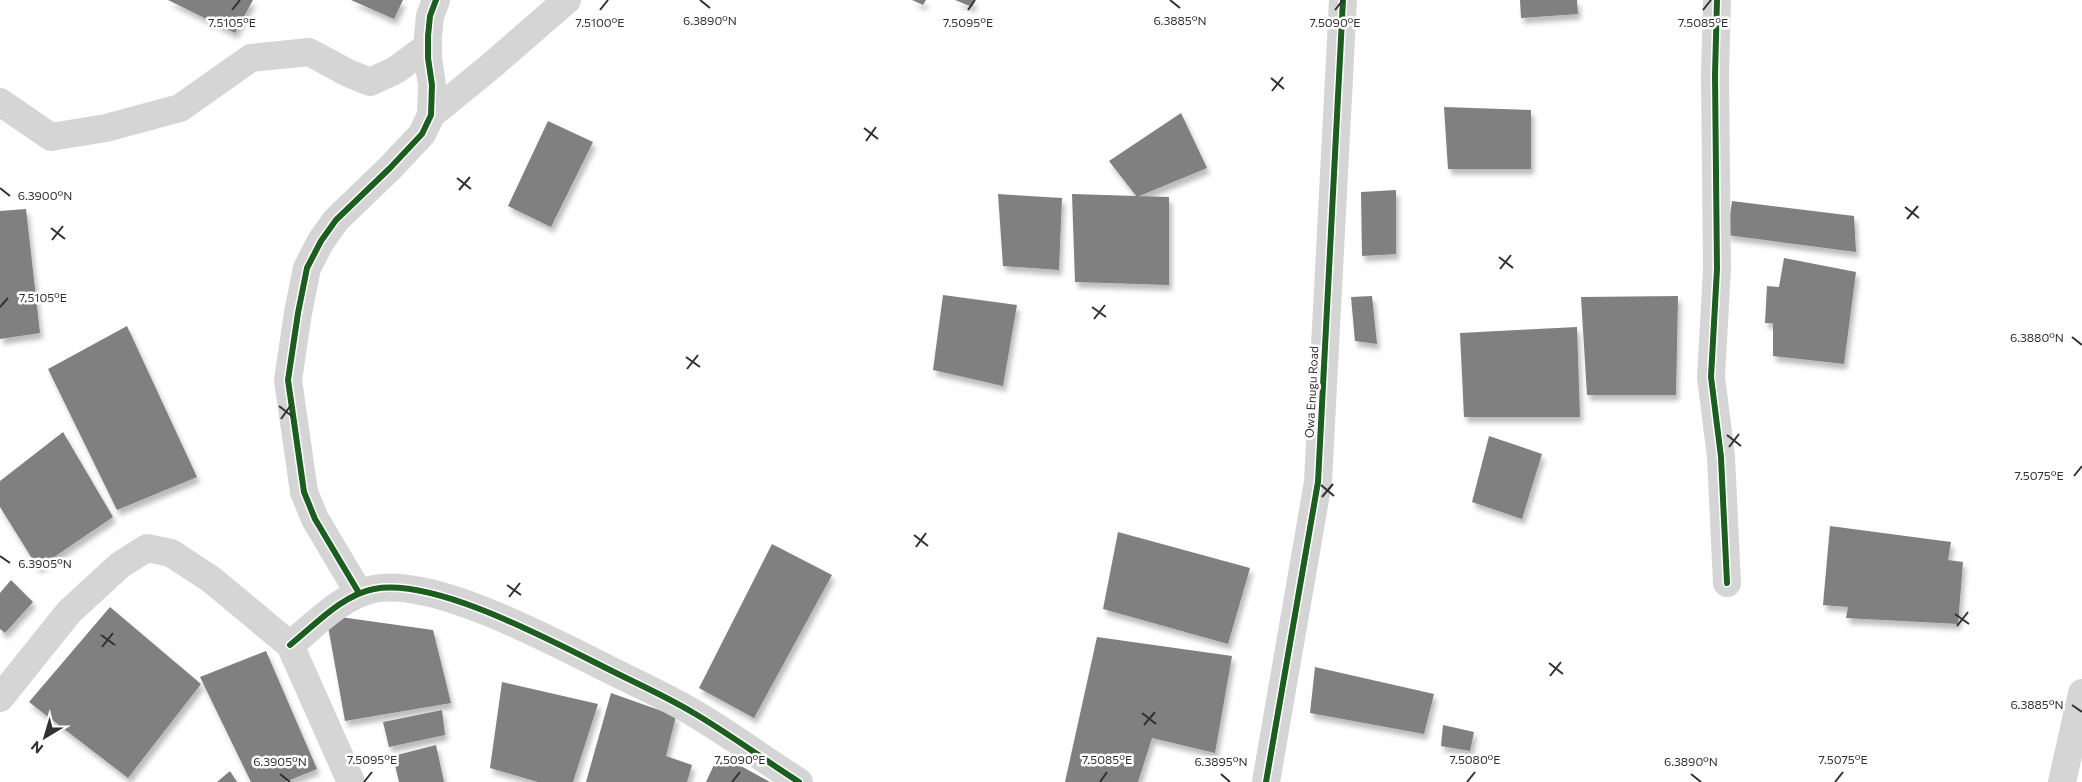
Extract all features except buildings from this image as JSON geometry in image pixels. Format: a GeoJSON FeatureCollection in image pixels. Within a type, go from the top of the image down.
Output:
{"type":"FeatureCollection","features":[{"type":"Feature","properties":{"kind":"street"},"geometry":{"type":"LineString","coordinates":[[359,593],[315,519],[304,492],[288,380],[307,268],[321,241],[336,220],[422,134],[431,115],[432,85],[428,46],[430,16],[436,0]]}},
{"type":"Feature","properties":{"kind":"street"},"geometry":{"type":"LineString","coordinates":[[431,115],[567,0]]}},
{"type":"Feature","properties":{"kind":"street","name":"Owa Enugu Road"},"geometry":{"type":"LineString","coordinates":[[1266,782],[1318,482],[1343,0]]}},
{"type":"Feature","properties":{"kind":"street"},"geometry":{"type":"LineString","coordinates":[[1717,0],[1715,75],[1717,268],[1711,377],[1721,457],[1727,583]]}},
{"type":"Feature","properties":{"kind":"street"},"geometry":{"type":"LineString","coordinates":[[0,102],[51,137],[106,128],[180,108],[251,58],[309,52],[348,73],[370,82],[396,70],[428,46]]}},
{"type":"Feature","properties":{"kind":"street"},"geometry":{"type":"LineString","coordinates":[[0,698],[69,612],[120,565],[147,548],[171,553],[212,580],[290,645],[352,782]]}},
{"type":"Feature","properties":{"kind":"street"},"geometry":{"type":"LineString","coordinates":[[290,645],[326,615],[359,593],[376,588],[412,588],[459,601],[499,618],[691,711],[799,782]]}},
{"type":"Feature","properties":{"kind":"street"},"geometry":{"type":"LineString","coordinates":[[2062,782],[2082,693]]}},
{"type":"Feature","properties":{"kind":"cycle path"},"geometry":{"type":"LineString","coordinates":[[359,593],[315,519],[304,492],[288,380],[307,268],[321,241],[336,220],[422,134],[431,115],[432,85],[428,58],[428,36],[430,16],[436,0]]}},
{"type":"Feature","properties":{"kind":"cycle path"},"geometry":{"type":"LineString","coordinates":[[1266,782],[1318,482],[1343,0]]}},
{"type":"Feature","properties":{"kind":"cycle path"},"geometry":{"type":"LineString","coordinates":[[1717,0],[1715,75],[1717,269],[1711,377],[1721,457],[1727,583]]}},
{"type":"Feature","properties":{"kind":"cycle path"},"geometry":{"type":"LineString","coordinates":[[290,645],[329,612],[362,592],[374,589],[400,588],[430,593],[462,603],[529,630],[663,696],[732,737],[799,782]]}}]}
